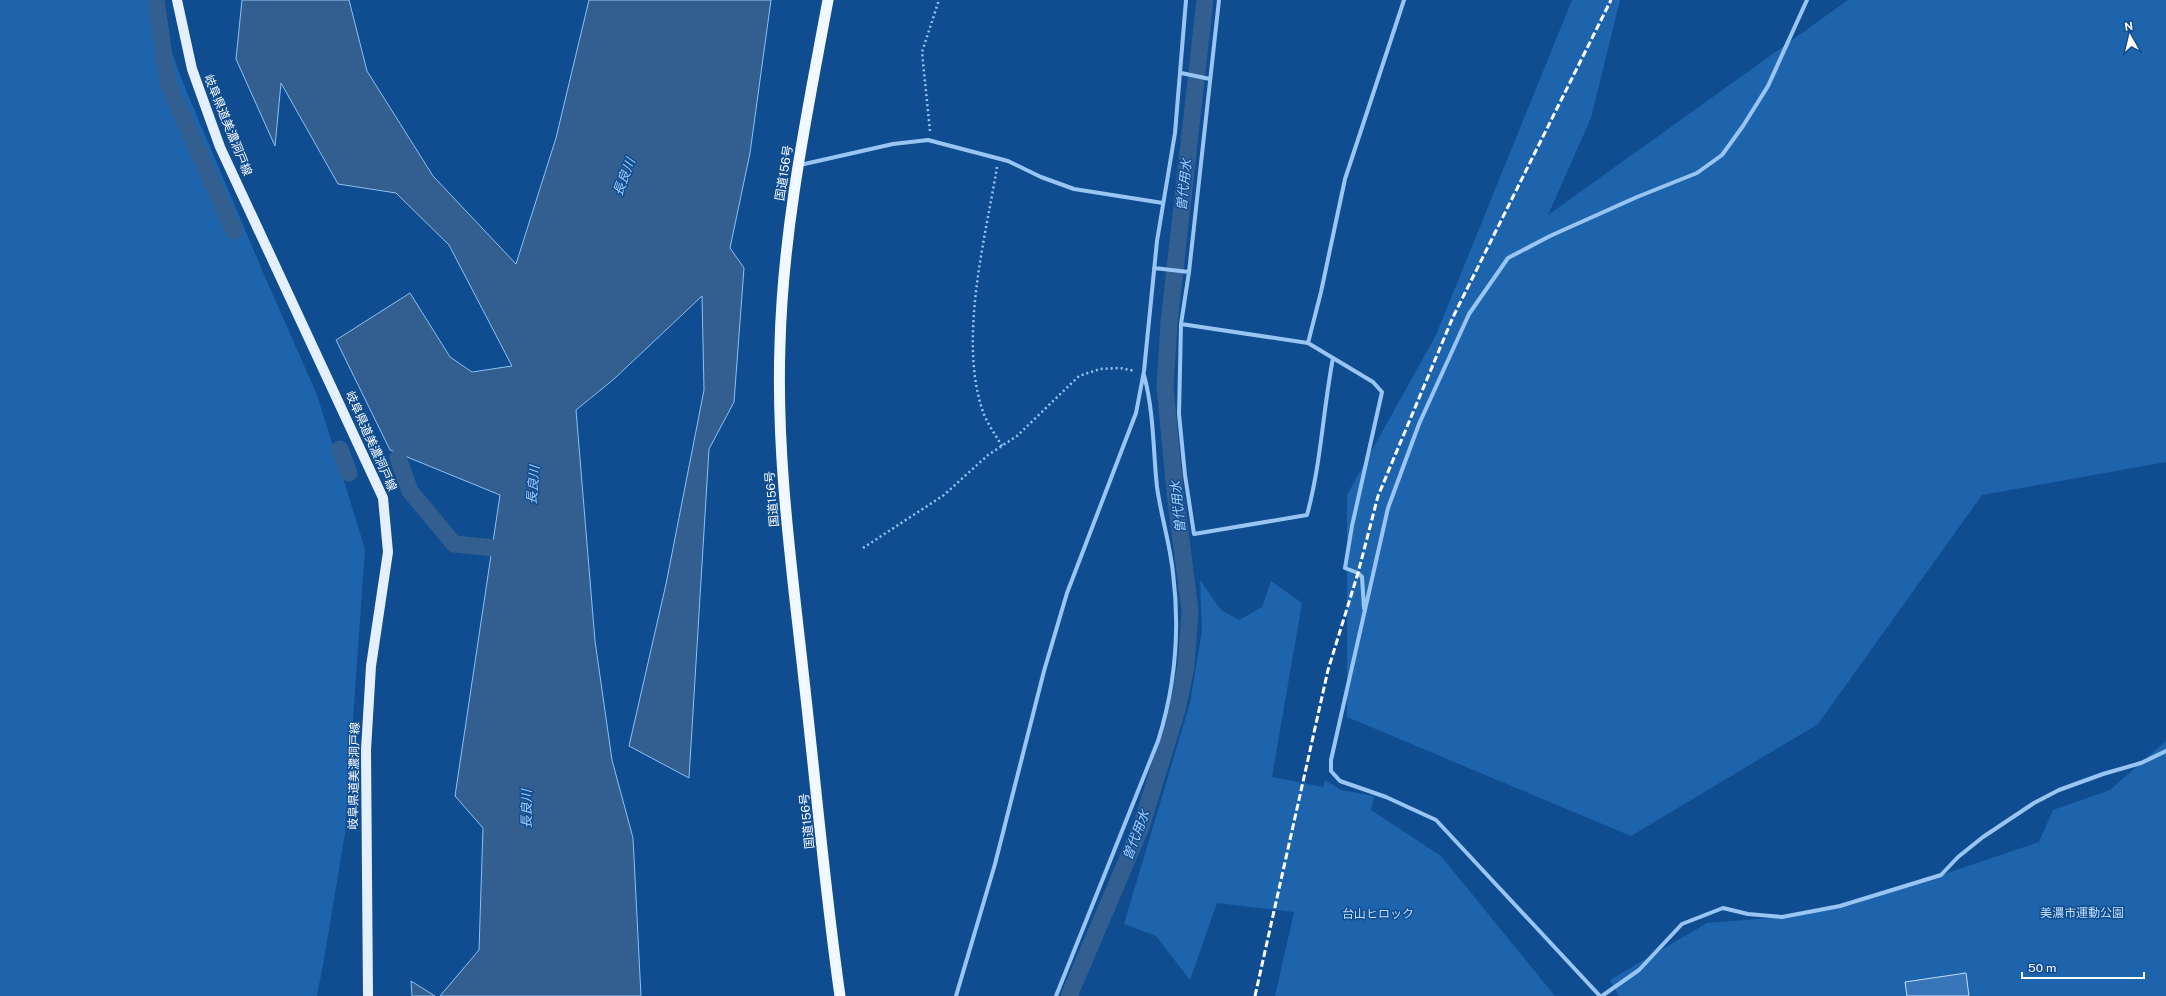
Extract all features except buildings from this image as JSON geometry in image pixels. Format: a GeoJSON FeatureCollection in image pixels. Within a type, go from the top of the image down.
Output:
{"type":"FeatureCollection","features":[{"type":"Feature","properties":{"kind":"highway","name":"国道156号"},"geometry":{"type":"LineString","coordinates":[[828,0],[799,165],[783,284],[780,344],[780,421],[790,548],[840,996]]}},
{"type":"Feature","properties":{"kind":"main road","name":"岐阜県道美濃洞戸線"},"geometry":{"type":"LineString","coordinates":[[177,0],[192,69],[220,148],[383,498],[388,552],[371,666],[366,750],[368,996]]}},
{"type":"Feature","properties":{"kind":"street"},"geometry":{"type":"LineString","coordinates":[[956,996],[995,864],[1044,671],[1067,593],[1136,413],[1143,373],[1154,268],[1163,203],[1175,133],[1186,0]]}},
{"type":"Feature","properties":{"kind":"street"},"geometry":{"type":"LineString","coordinates":[[1219,0],[1208,78],[1189,272],[1181,324],[1179,414],[1185,475],[1194,534],[1306,514],[1315,483],[1324,405],[1333,358]]}},
{"type":"Feature","properties":{"kind":"street"},"geometry":{"type":"LineString","coordinates":[[1308,343],[1321,292],[1345,179],[1404,0]]}},
{"type":"Feature","properties":{"kind":"street"},"geometry":{"type":"LineString","coordinates":[[1807,0],[1768,86],[1743,126],[1722,155],[1697,174],[1630,200],[1550,236],[1508,258],[1469,314],[1419,424],[1388,508],[1364,614],[1353,672],[1342,708],[1331,760],[1332,771],[1340,781],[1386,798],[1436,820],[1601,996],[1639,970],[1682,924],[1723,908],[1748,914],[1782,917],[1840,906],[1941,875],[1958,857],[1983,837],[2034,803],[2059,790],[2103,774],[2141,763],[2166,751]]}},
{"type":"Feature","properties":{"kind":"street"},"geometry":{"type":"LineString","coordinates":[[1181,74],[1208,78]]}},
{"type":"Feature","properties":{"kind":"street"},"geometry":{"type":"LineString","coordinates":[[799,165],[893,144],[931,141],[999,159],[1074,189],[1163,203]]}},
{"type":"Feature","properties":{"kind":"street"},"geometry":{"type":"LineString","coordinates":[[1154,268],[1189,272]]}},
{"type":"Feature","properties":{"kind":"street"},"geometry":{"type":"LineString","coordinates":[[1181,324],[1308,343],[1373,382],[1382,392],[1352,526],[1345,568],[1358,573],[1362,577],[1364,614]]}},
{"type":"Feature","properties":{"kind":"street"},"geometry":{"type":"LineString","coordinates":[[1056,996],[1158,741],[1165,720],[1173,670],[1176,620],[1173,573],[1158,488],[1149,394],[1143,373]]}},
{"type":"Feature","properties":{"kind":"path"},"geometry":{"type":"LineString","coordinates":[[931,141],[922,52],[940,0]]}},
{"type":"Feature","properties":{"kind":"path"},"geometry":{"type":"LineString","coordinates":[[999,159],[977,286],[974,361],[975,383],[982,410],[1002,446]]}},
{"type":"Feature","properties":{"kind":"path"},"geometry":{"type":"LineString","coordinates":[[863,548],[944,495],[968,472],[1002,446],[1018,436],[1079,376],[1100,369],[1120,368],[1143,373]]}},
{"type":"Feature","properties":{"kind":"green space"},"geometry":{"type":"Polygon","coordinates":[[[0,0],[153,0],[183,83],[262,270],[317,395],[365,549],[345,833],[317,996],[0,996],[0,0]]]}},
{"type":"Feature","properties":{"kind":"green space"},"geometry":{"type":"Polygon","coordinates":[[[1572,0],[1620,0],[1591,118],[1548,215],[1848,0],[2166,0],[2166,462],[1982,495],[1818,724],[1631,836],[1347,717],[1347,495],[1436,335],[1572,0]]]}},
{"type":"Feature","properties":{"kind":"green space","name":"台山ヒロック"},"geometry":{"type":"Polygon","coordinates":[[[1200,580],[1221,610],[1239,620],[1262,607],[1271,581],[1302,603],[1272,777],[1323,787],[1325,780],[1341,790],[1374,796],[1371,810],[1441,856],[1555,996],[1275,996],[1294,912],[1217,903],[1190,980],[1156,936],[1124,924],[1190,703],[1202,631],[1200,580]]]}},
{"type":"Feature","properties":{"kind":"green space","name":"美濃市運動公園"},"geometry":{"type":"Polygon","coordinates":[[[2166,741],[2166,996],[1619,996],[1610,980],[1707,923],[1782,917],[1852,905],[2039,842],[2053,810],[2110,790],[2166,741]]]}},
{"type":"Feature","properties":{"kind":"water","name":"長良川"},"geometry":{"type":"Polygon","coordinates":[[[242,0],[349,0],[367,71],[433,176],[516,264],[556,138],[589,0],[771,0],[750,153],[730,248],[744,268],[734,402],[709,449],[689,778],[629,746],[666,584],[704,390],[702,296],[614,379],[576,410],[595,641],[612,760],[633,838],[641,996],[440,996],[479,950],[483,828],[455,796],[500,495],[390,450],[336,340],[410,293],[450,357],[472,372],[512,366],[449,245],[396,193],[338,184],[281,83],[275,146],[236,59],[242,0]]]}},
{"type":"Feature","properties":{"kind":"water"},"geometry":{"type":"Polygon","coordinates":[[[411,981],[435,996],[412,996],[411,981]]]}},
{"type":"Feature","properties":{"kind":"waterway"},"geometry":{"type":"LineString","coordinates":[[156,0],[168,84],[234,231]]}},
{"type":"Feature","properties":{"kind":"waterway","name":"曽代用水"},"geometry":{"type":"LineString","coordinates":[[1069,996],[1141,827],[1177,710],[1186,667],[1190,611],[1175,492],[1165,387],[1169,323],[1205,0]]}},
{"type":"Feature","properties":{"kind":"waterway"},"geometry":{"type":"LineString","coordinates":[[340,449],[349,473]]}},
{"type":"Feature","properties":{"kind":"waterway"},"geometry":{"type":"LineString","coordinates":[[398,458],[410,491],[454,544],[514,550]]}},
{"type":"Feature","properties":{"kind":"railway"},"geometry":{"type":"LineString","coordinates":[[1255,996],[1328,670],[1358,573],[1378,496],[1453,317],[1611,0]]}}]}
